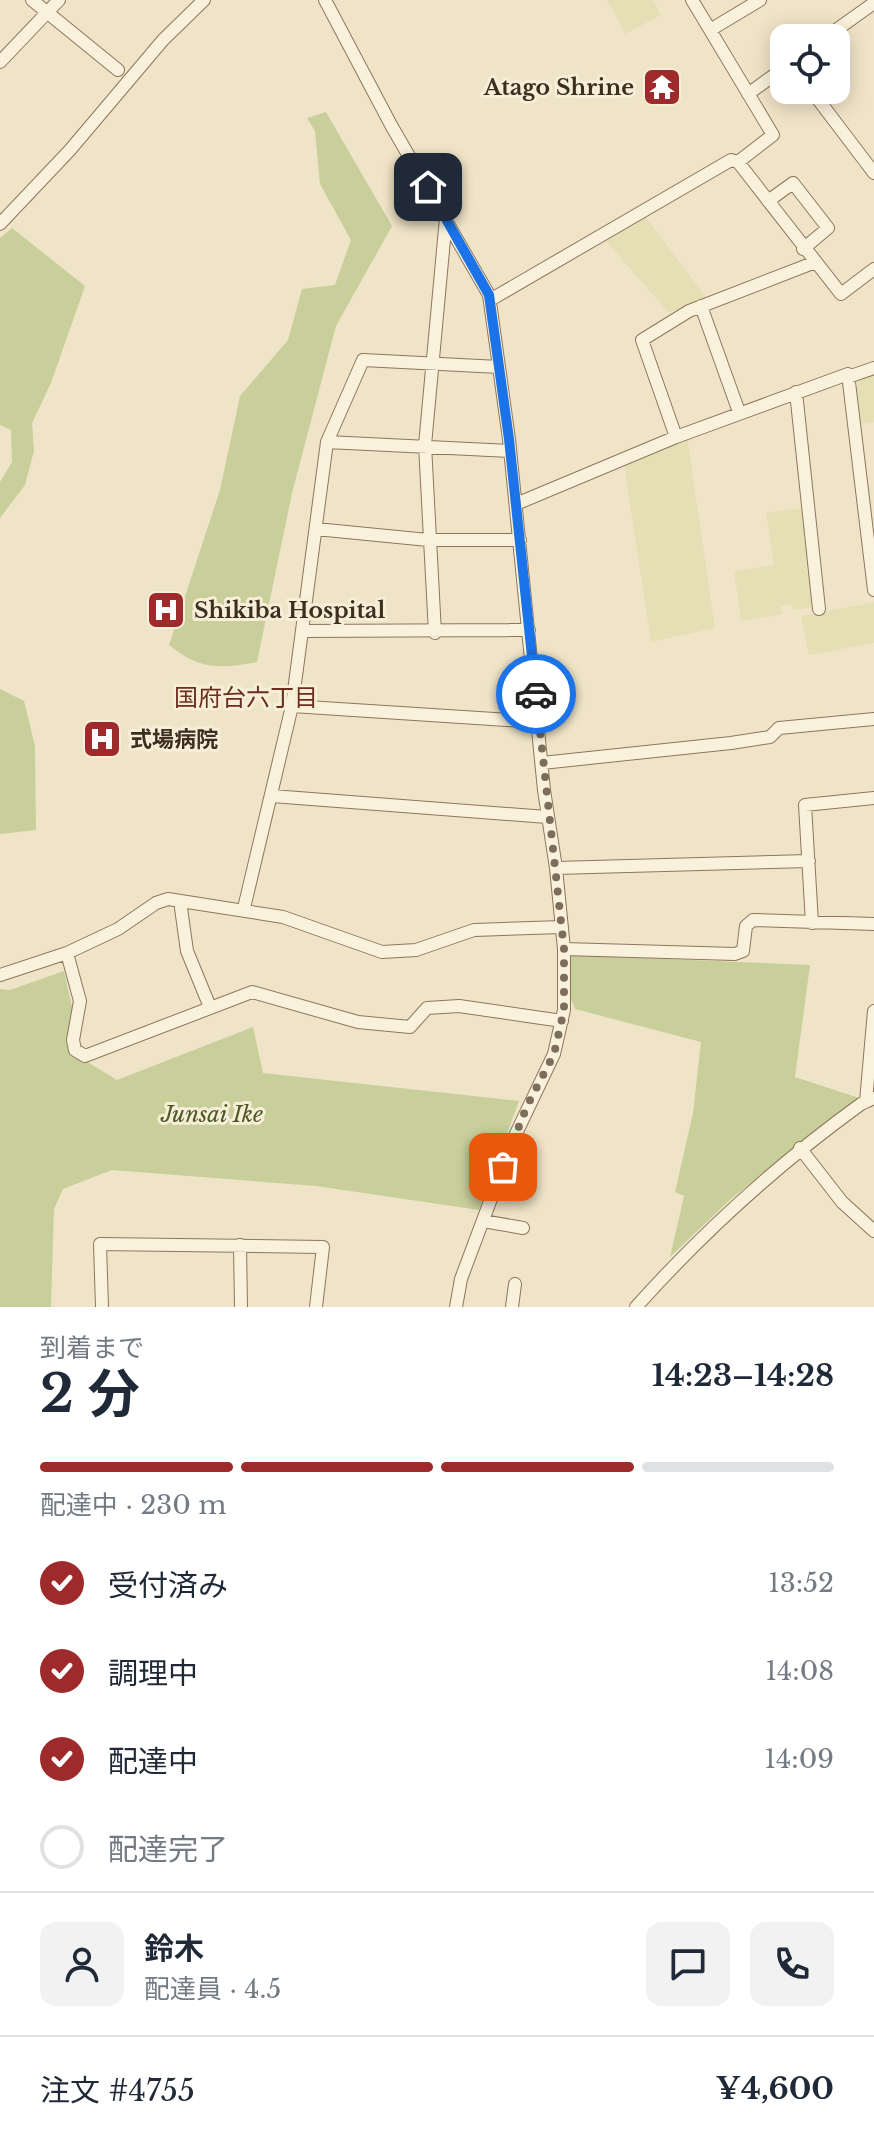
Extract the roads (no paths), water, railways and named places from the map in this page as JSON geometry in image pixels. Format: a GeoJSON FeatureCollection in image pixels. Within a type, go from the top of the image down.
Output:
{"type":"FeatureCollection","features":[{"type":"Feature","properties":{"kind":"street"},"geometry":{"type":"LineString","coordinates":[[32,0],[118,70]]}},
{"type":"Feature","properties":{"kind":"street"},"geometry":{"type":"LineString","coordinates":[[0,62],[59,0]]}},
{"type":"Feature","properties":{"kind":"street"},"geometry":{"type":"LineString","coordinates":[[0,224],[70,150],[163,40],[204,0]]}},
{"type":"Feature","properties":{"kind":"street"},"geometry":{"type":"LineString","coordinates":[[325,0],[391,125],[490,300],[510,451],[547,817],[562,927],[562,1021],[554,1054],[522,1117],[461,1279],[456,1307]]}},
{"type":"Feature","properties":{"kind":"street"},"geometry":{"type":"LineString","coordinates":[[692,0],[773,135],[738,162]]}},
{"type":"Feature","properties":{"kind":"street"},"geometry":{"type":"LineString","coordinates":[[710,30],[760,0]]}},
{"type":"Feature","properties":{"kind":"street"},"geometry":{"type":"LineString","coordinates":[[845,24],[874,3]]}},
{"type":"Feature","properties":{"kind":"street"},"geometry":{"type":"LineString","coordinates":[[748,94],[770,78]]}},
{"type":"Feature","properties":{"kind":"street"},"geometry":{"type":"LineString","coordinates":[[822,104],[874,173]]}},
{"type":"Feature","properties":{"kind":"street"},"geometry":{"type":"LineString","coordinates":[[490,300],[731,160],[738,162],[813,263],[841,294],[874,269]]}},
{"type":"Feature","properties":{"kind":"street"},"geometry":{"type":"LineString","coordinates":[[768,201],[793,183],[828,228],[803,249]]}},
{"type":"Feature","properties":{"kind":"street"},"geometry":{"type":"LineString","coordinates":[[435,633],[425,445],[446,218]]}},
{"type":"Feature","properties":{"kind":"street"},"geometry":{"type":"LineString","coordinates":[[676,437],[642,340],[670,320],[701,306],[813,263]]}},
{"type":"Feature","properties":{"kind":"street"},"geometry":{"type":"LineString","coordinates":[[701,306],[739,412]]}},
{"type":"Feature","properties":{"kind":"street"},"geometry":{"type":"LineString","coordinates":[[244,908],[292,706],[327,442],[363,360],[499,367]]}},
{"type":"Feature","properties":{"kind":"street"},"geometry":{"type":"LineString","coordinates":[[516,504],[739,412],[874,368]]}},
{"type":"Feature","properties":{"kind":"street"},"geometry":{"type":"LineString","coordinates":[[848,377],[874,590]]}},
{"type":"Feature","properties":{"kind":"street"},"geometry":{"type":"LineString","coordinates":[[796,392],[819,609]]}},
{"type":"Feature","properties":{"kind":"street"},"geometry":{"type":"LineString","coordinates":[[327,442],[510,451]]}},
{"type":"Feature","properties":{"kind":"street"},"geometry":{"type":"LineString","coordinates":[[316,529],[428,540],[520,540]]}},
{"type":"Feature","properties":{"kind":"street"},"geometry":{"type":"LineString","coordinates":[[302,631],[435,633],[529,630]]}},
{"type":"Feature","properties":{"kind":"street"},"geometry":{"type":"LineString","coordinates":[[292,706],[539,722]]}},
{"type":"Feature","properties":{"kind":"street"},"geometry":{"type":"LineString","coordinates":[[542,763],[731,743],[770,737],[779,728],[874,719]]}},
{"type":"Feature","properties":{"kind":"street"},"geometry":{"type":"LineString","coordinates":[[272,796],[547,817]]}},
{"type":"Feature","properties":{"kind":"street"},"geometry":{"type":"LineString","coordinates":[[812,923],[805,805],[874,798]]}},
{"type":"Feature","properties":{"kind":"street"},"geometry":{"type":"LineString","coordinates":[[556,868],[809,861]]}},
{"type":"Feature","properties":{"kind":"street"},"geometry":{"type":"LineString","coordinates":[[180,901],[187,951],[210,1007]]}},
{"type":"Feature","properties":{"kind":"street"},"geometry":{"type":"LineString","coordinates":[[0,975],[67,953],[118,929],[156,903],[180,901],[244,908],[283,917],[382,952],[416,950],[474,930],[562,927]]}},
{"type":"Feature","properties":{"kind":"street"},"geometry":{"type":"LineString","coordinates":[[564,949],[735,954],[745,948],[748,921],[874,924]]}},
{"type":"Feature","properties":{"kind":"street"},"geometry":{"type":"LineString","coordinates":[[67,953],[80,1001],[73,1040],[79,1054],[85,1056],[252,992],[358,1022],[401,1027],[410,1027],[427,1008],[459,1006],[562,1021]]}},
{"type":"Feature","properties":{"kind":"street"},"geometry":{"type":"LineString","coordinates":[[636,1307],[688,1248],[800,1148],[870,1100],[874,1011]]}},
{"type":"Feature","properties":{"kind":"street"},"geometry":{"type":"LineString","coordinates":[[800,1148],[842,1202],[874,1231]]}},
{"type":"Feature","properties":{"kind":"street"},"geometry":{"type":"LineString","coordinates":[[483,1221],[523,1228]]}},
{"type":"Feature","properties":{"kind":"street"},"geometry":{"type":"LineString","coordinates":[[102,1307],[100,1244],[323,1247],[316,1307]]}},
{"type":"Feature","properties":{"kind":"street"},"geometry":{"type":"LineString","coordinates":[[240,1245],[241,1307]]}},
{"type":"Feature","properties":{"kind":"street"},"geometry":{"type":"LineString","coordinates":[[512,1307],[515,1284]]}},
{"type":"Feature","properties":{"kind":"place","name":"Atago Shrine"},"geometry":{"type":"Point","coordinates":[662,87]}},
{"type":"Feature","properties":{"kind":"place","name":"Shikiba Hospital"},"geometry":{"type":"Point","coordinates":[166,610]}},
{"type":"Feature","properties":{"kind":"place","name":"式場病院"},"geometry":{"type":"Point","coordinates":[102,739]}},
{"type":"Feature","properties":{"kind":"district","name":"国府台六丁目"},"geometry":{"type":"Point","coordinates":[246,698]}},
{"type":"Feature","properties":{"kind":"park label","name":"Junsai Ike"},"geometry":{"type":"Point","coordinates":[212,1114]}}]}
